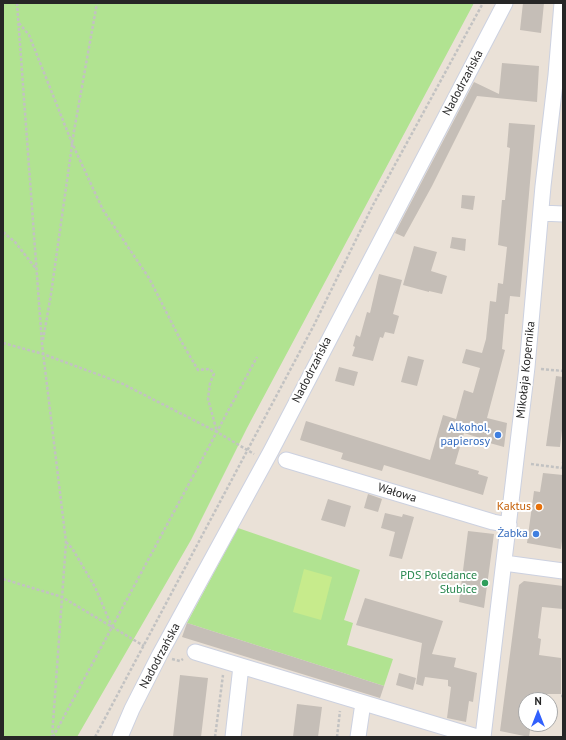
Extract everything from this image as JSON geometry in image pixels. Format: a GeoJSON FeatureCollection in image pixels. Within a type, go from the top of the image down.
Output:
{"type":"FeatureCollection","features":[{"type":"Feature","properties":{"kind":"street","name":"Nadodrzańska"},"geometry":{"type":"LineString","coordinates":[[120,737],[132,709],[160,654],[271,451],[505,3]]}},
{"type":"Feature","properties":{"kind":"street","name":"Mikołaja Kopernika"},"geometry":{"type":"LineString","coordinates":[[483,737],[527,367],[562,3]]}},
{"type":"Feature","properties":{"kind":"street"},"geometry":{"type":"LineString","coordinates":[[541,213],[563,214]]}},
{"type":"Feature","properties":{"kind":"street","name":"Wałowa"},"geometry":{"type":"LineString","coordinates":[[286,460],[494,522],[509,525]]}},
{"type":"Feature","properties":{"kind":"street"},"geometry":{"type":"LineString","coordinates":[[504,562],[563,571]]}},
{"type":"Feature","properties":{"kind":"street"},"geometry":{"type":"LineString","coordinates":[[195,652],[477,737]]}},
{"type":"Feature","properties":{"kind":"street"},"geometry":{"type":"LineString","coordinates":[[233,737],[241,666]]}},
{"type":"Feature","properties":{"kind":"street"},"geometry":{"type":"LineString","coordinates":[[358,737],[363,703]]}},
{"type":"Feature","properties":{"kind":"path"},"geometry":{"type":"LineString","coordinates":[[17,3],[42,344],[66,542],[52,737]]}},
{"type":"Feature","properties":{"kind":"path"},"geometry":{"type":"LineString","coordinates":[[42,344],[51,294],[72,143],[97,3]]}},
{"type":"Feature","properties":{"kind":"path"},"geometry":{"type":"LineString","coordinates":[[95,737],[314,325],[373,205],[482,3]]}},
{"type":"Feature","properties":{"kind":"path"},"geometry":{"type":"LineString","coordinates":[[18,22],[29,36],[72,143],[103,210],[150,278],[181,341],[198,370],[210,369],[214,374],[210,383],[208,399],[217,432]]}},
{"type":"Feature","properties":{"kind":"path"},"geometry":{"type":"LineString","coordinates":[[3,232],[15,242],[37,270]]}},
{"type":"Feature","properties":{"kind":"path"},"geometry":{"type":"LineString","coordinates":[[3,343],[43,354],[121,383],[217,432],[247,450]]}},
{"type":"Feature","properties":{"kind":"path"},"geometry":{"type":"LineString","coordinates":[[52,737],[257,357]]}},
{"type":"Feature","properties":{"kind":"path"},"geometry":{"type":"LineString","coordinates":[[527,367],[563,371]]}},
{"type":"Feature","properties":{"kind":"path"},"geometry":{"type":"LineString","coordinates":[[531,464],[562,468],[563,462]]}},
{"type":"Feature","properties":{"kind":"path"},"geometry":{"type":"LineString","coordinates":[[66,542],[72,548],[95,587],[112,627]]}},
{"type":"Feature","properties":{"kind":"path"},"geometry":{"type":"LineString","coordinates":[[3,579],[62,597],[143,646]]}},
{"type":"Feature","properties":{"kind":"path"},"geometry":{"type":"LineString","coordinates":[[160,654],[169,659],[180,661],[195,652]]}},
{"type":"Feature","properties":{"kind":"path"},"geometry":{"type":"LineString","coordinates":[[215,737],[224,661]]}},
{"type":"Feature","properties":{"kind":"path"},"geometry":{"type":"LineString","coordinates":[[337,737],[341,697]]}},
{"type":"Feature","properties":{"kind":"green space"},"geometry":{"type":"Polygon","coordinates":[[[3,3],[474,3],[247,428],[191,540],[77,737],[3,737],[3,3]]]}},
{"type":"Feature","properties":{"kind":"green space"},"geometry":{"type":"Polygon","coordinates":[[[238,528],[360,570],[344,620],[353,623],[347,645],[393,659],[384,686],[187,623],[238,528]]]}},
{"type":"Feature","properties":{"kind":"green space"},"geometry":{"type":"Polygon","coordinates":[[[304,569],[332,577],[321,620],[293,612],[304,569]]]}},
{"type":"Feature","properties":{"kind":"building"},"geometry":{"type":"Polygon","coordinates":[[[523,3],[544,3],[541,33],[520,30],[523,3]]]}},
{"type":"Feature","properties":{"kind":"building"},"geometry":{"type":"Polygon","coordinates":[[[502,63],[539,66],[537,102],[477,96],[432,186],[404,237],[395,233],[474,82],[499,94],[502,63]]]}},
{"type":"Feature","properties":{"kind":"building"},"geometry":{"type":"Polygon","coordinates":[[[509,123],[535,125],[520,297],[510,296],[508,314],[505,314],[502,349],[505,350],[487,418],[507,423],[504,447],[486,442],[486,440],[464,433],[455,464],[479,471],[478,474],[488,477],[483,495],[384,465],[382,471],[341,459],[343,453],[300,440],[306,421],[430,460],[443,415],[456,419],[464,390],[473,393],[480,368],[462,363],[466,349],[482,353],[486,339],[490,301],[496,302],[498,283],[503,284],[507,247],[498,245],[502,200],[505,200],[510,148],[507,147],[509,123]]]}},
{"type":"Feature","properties":{"kind":"building"},"geometry":{"type":"Polygon","coordinates":[[[462,195],[475,196],[473,210],[461,208],[462,195]]]}},
{"type":"Feature","properties":{"kind":"building"},"geometry":{"type":"Polygon","coordinates":[[[452,237],[466,239],[465,251],[450,248],[452,237]]]}},
{"type":"Feature","properties":{"kind":"building"},"geometry":{"type":"Polygon","coordinates":[[[414,246],[437,252],[431,271],[447,276],[442,294],[403,285],[414,246]]]}},
{"type":"Feature","properties":{"kind":"building"},"geometry":{"type":"Polygon","coordinates":[[[379,274],[402,280],[393,314],[399,316],[394,334],[385,332],[383,338],[380,337],[373,361],[352,356],[355,347],[353,346],[356,335],[360,337],[367,312],[370,313],[379,274]]]}},
{"type":"Feature","properties":{"kind":"building"},"geometry":{"type":"Polygon","coordinates":[[[408,356],[424,360],[417,386],[401,382],[408,356]]]}},
{"type":"Feature","properties":{"kind":"building"},"geometry":{"type":"Polygon","coordinates":[[[339,367],[358,372],[354,386],[335,381],[339,367]]]}},
{"type":"Feature","properties":{"kind":"building"},"geometry":{"type":"Polygon","coordinates":[[[556,376],[563,377],[563,422],[560,447],[546,446],[556,376]]]}},
{"type":"Feature","properties":{"kind":"building"},"geometry":{"type":"Polygon","coordinates":[[[543,473],[563,475],[563,533],[561,549],[527,543],[534,491],[540,492],[543,473]]]}},
{"type":"Feature","properties":{"kind":"building"},"geometry":{"type":"Polygon","coordinates":[[[368,494],[382,499],[378,512],[364,508],[368,494]]]}},
{"type":"Feature","properties":{"kind":"building"},"geometry":{"type":"Polygon","coordinates":[[[328,499],[351,506],[345,527],[321,520],[328,499]]]}},
{"type":"Feature","properties":{"kind":"building"},"geometry":{"type":"Polygon","coordinates":[[[385,513],[402,517],[403,514],[414,517],[402,559],[389,556],[395,532],[381,528],[385,513]]]}},
{"type":"Feature","properties":{"kind":"building"},"geometry":{"type":"Polygon","coordinates":[[[468,531],[494,534],[484,608],[459,602],[468,531]]]}},
{"type":"Feature","properties":{"kind":"building"},"geometry":{"type":"Polygon","coordinates":[[[524,581],[563,586],[563,609],[542,607],[538,638],[541,639],[539,655],[561,658],[561,694],[558,694],[558,692],[518,692],[518,732],[530,732],[529,737],[500,731],[519,585],[524,581]]]}},
{"type":"Feature","properties":{"kind":"building"},"geometry":{"type":"Polygon","coordinates":[[[365,598],[443,621],[432,654],[456,658],[454,667],[477,673],[473,702],[469,701],[466,722],[447,718],[451,687],[448,686],[448,680],[425,677],[423,686],[416,684],[422,643],[356,625],[365,598]]]}},
{"type":"Feature","properties":{"kind":"building"},"geometry":{"type":"Polygon","coordinates":[[[187,623],[384,686],[380,698],[182,637],[187,623]]]}},
{"type":"Feature","properties":{"kind":"building"},"geometry":{"type":"Polygon","coordinates":[[[399,673],[416,678],[413,690],[396,685],[399,673]]]}},
{"type":"Feature","properties":{"kind":"building"},"geometry":{"type":"Polygon","coordinates":[[[180,675],[208,678],[201,737],[173,737],[180,675]]]}},
{"type":"Feature","properties":{"kind":"building"},"geometry":{"type":"Polygon","coordinates":[[[297,704],[322,707],[318,737],[293,737],[297,704]]]}},
{"type":"Feature","properties":{"kind":"place","name":"Alkohol, papierosy"},"geometry":{"type":"Point","coordinates":[498,435]}},
{"type":"Feature","properties":{"kind":"place","name":"Kaktus"},"geometry":{"type":"Point","coordinates":[539,507]}},
{"type":"Feature","properties":{"kind":"place","name":"Żabka"},"geometry":{"type":"Point","coordinates":[536,534]}},
{"type":"Feature","properties":{"kind":"place","name":"PDS Poledance Słubice"},"geometry":{"type":"Point","coordinates":[485,583]}}]}
